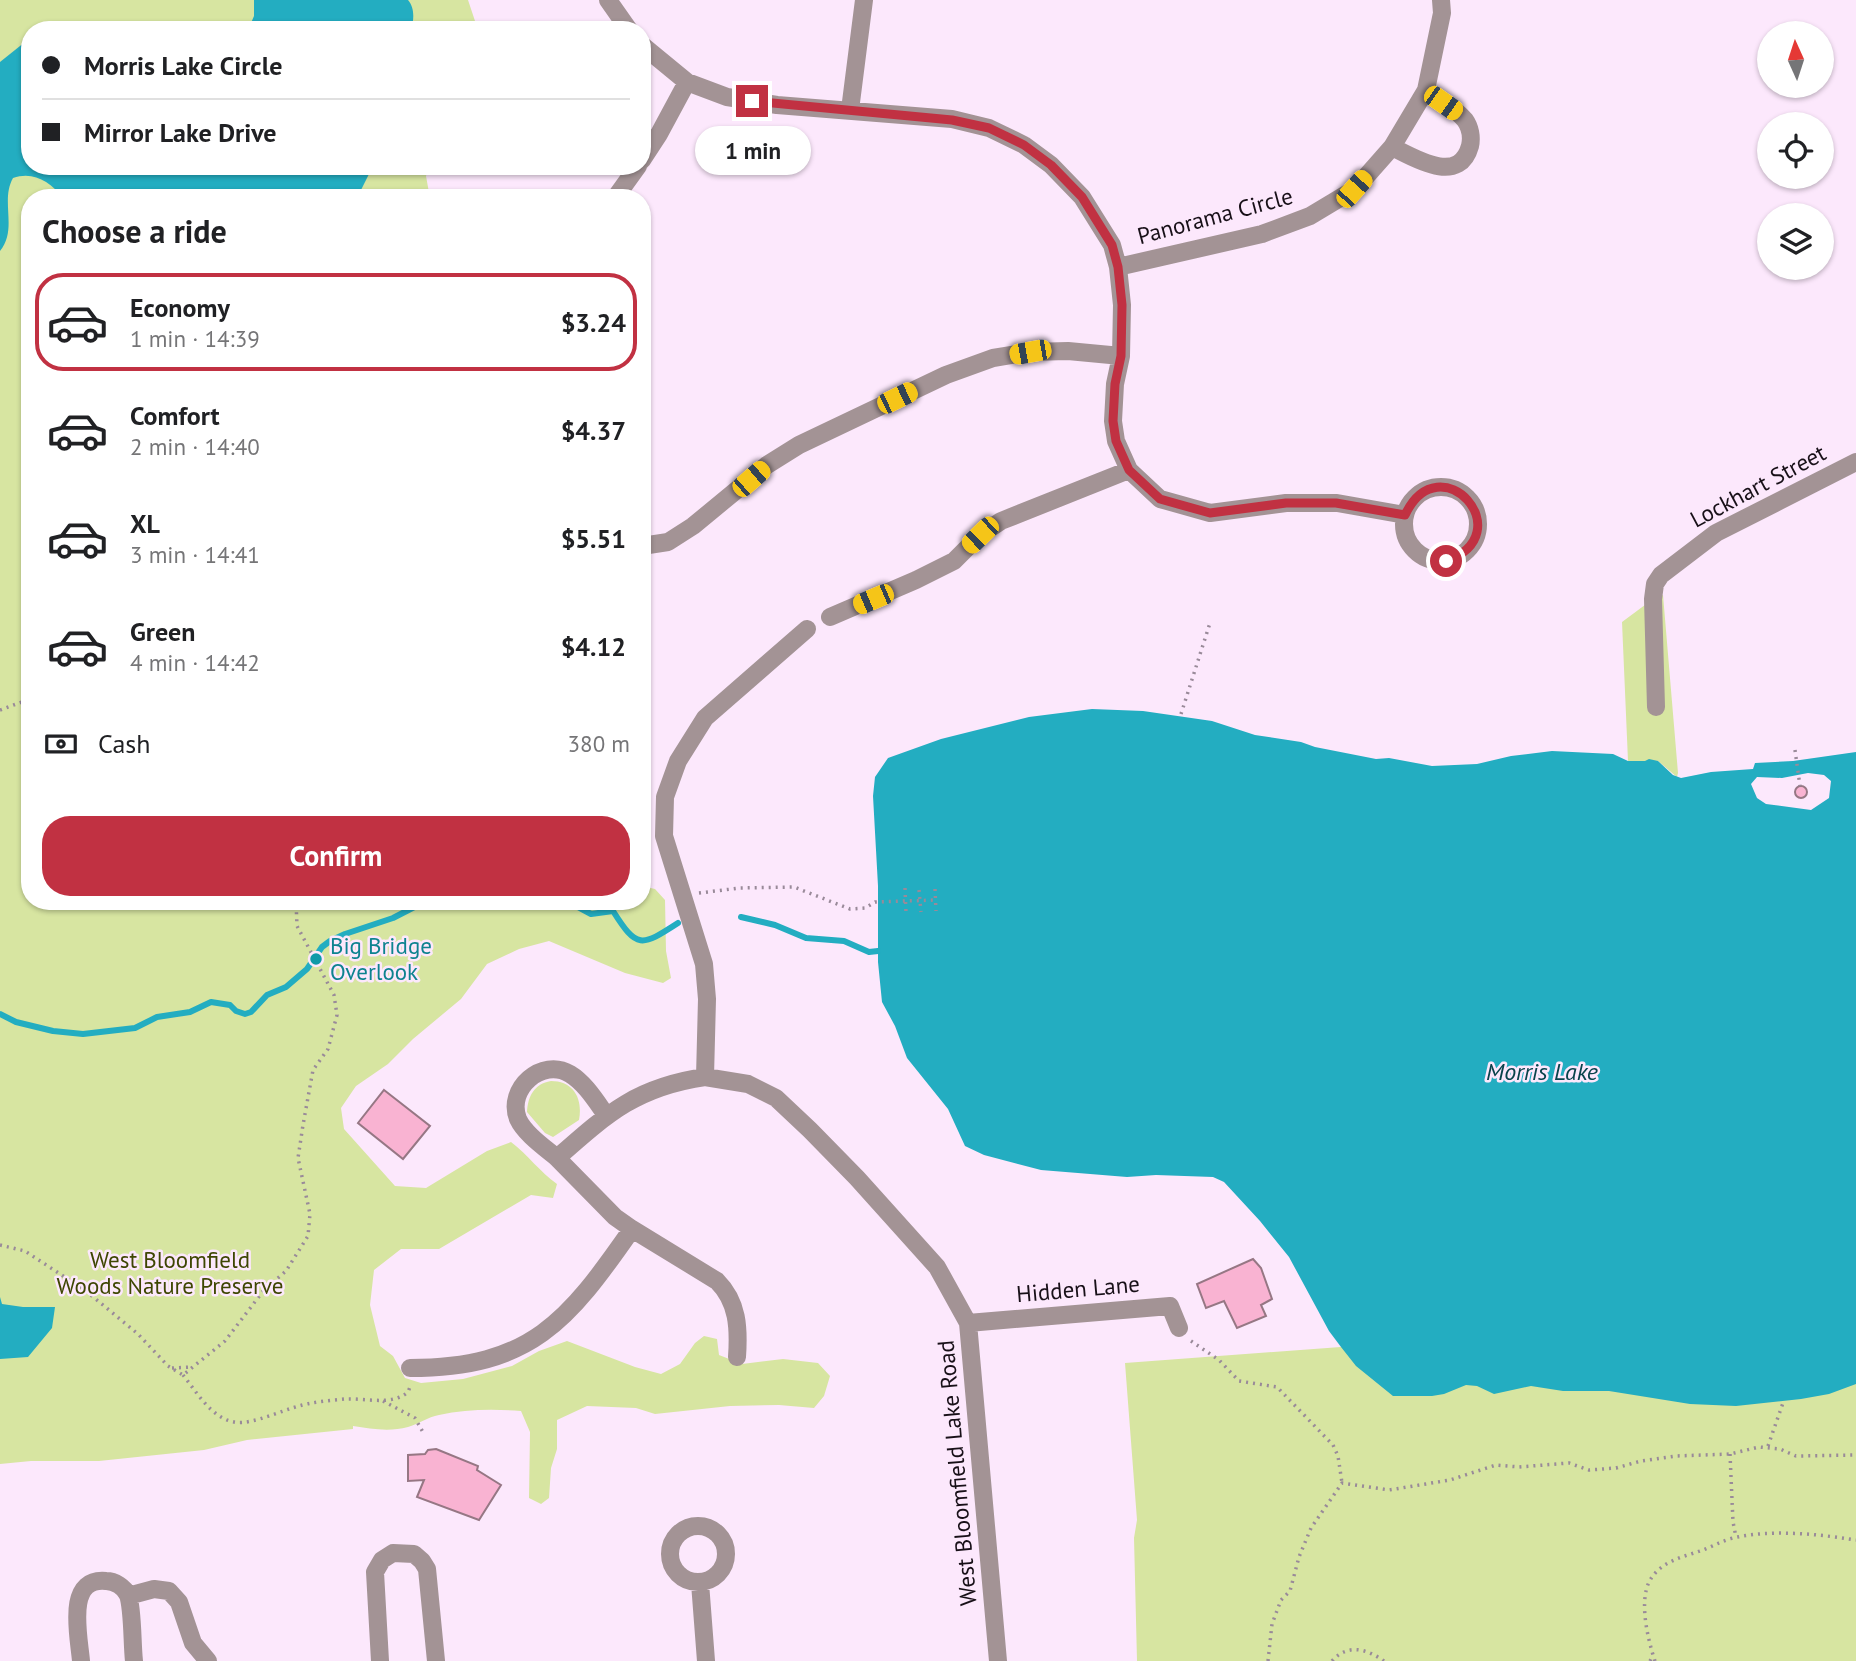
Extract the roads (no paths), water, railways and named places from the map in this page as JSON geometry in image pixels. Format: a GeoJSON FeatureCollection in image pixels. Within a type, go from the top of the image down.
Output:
{"type":"FeatureCollection","features":[{"type":"Feature","properties":{"kind":"street"},"geometry":{"type":"LineString","coordinates":[[608,0],[623,21]]}},
{"type":"Feature","properties":{"kind":"street"},"geometry":{"type":"LineString","coordinates":[[850,110],[864,0]]}},
{"type":"Feature","properties":{"kind":"street","name":"Panorama Circle"},"geometry":{"type":"LineString","coordinates":[[1118,267],[1262,234],[1310,216],[1354,189],[1392,147],[1426,90],[1442,13],[1441,0]]}},
{"type":"Feature","properties":{"kind":"street"},"geometry":{"type":"LineString","coordinates":[[651,52],[687,82],[727,97],[776,105],[952,120],[989,128],[1024,145],[1051,165],[1082,197],[1112,245],[1118,267],[1122,305],[1121,356],[1115,384],[1113,421],[1116,441],[1129,470],[1160,499],[1210,513],[1286,503],[1336,503],[1405,515]]}},
{"type":"Feature","properties":{"kind":"street"},"geometry":{"type":"LineString","coordinates":[[651,146],[687,82]]}},
{"type":"Feature","properties":{"kind":"street"},"geometry":{"type":"LineString","coordinates":[[1392,147],[1437,167],[1449,167],[1459,162],[1467,153],[1471,142],[1465,120],[1426,90]]}},
{"type":"Feature","properties":{"kind":"street"},"geometry":{"type":"LineString","coordinates":[[651,545],[668,542],[693,526],[767,465],[799,445],[946,375],[993,358],[1030,352],[1068,351],[1121,356]]}},
{"type":"Feature","properties":{"kind":"street","name":"Lockhart Street"},"geometry":{"type":"LineString","coordinates":[[1656,707],[1652,620],[1655,584],[1661,575],[1716,533],[1856,462]]}},
{"type":"Feature","properties":{"kind":"street"},"geometry":{"type":"LineString","coordinates":[[830,617],[954,561],[980,535],[1001,521],[1129,470]]}},
{"type":"Feature","properties":{"kind":"street"},"geometry":{"type":"LineString","coordinates":[[1436,487],[1450,488],[1463,494],[1473,505],[1478,519],[1477,533],[1471,547],[1460,556],[1446,561],[1431,560],[1418,554],[1408,543],[1404,529],[1405,515],[1411,502],[1422,492],[1436,487]]}},
{"type":"Feature","properties":{"kind":"street"},"geometry":{"type":"LineString","coordinates":[[705,1077],[707,1040],[704,964],[664,836],[665,797],[678,761],[705,718],[807,629]]}},
{"type":"Feature","properties":{"kind":"street"},"geometry":{"type":"LineString","coordinates":[[557,1158],[607,1115],[571,1074],[548,1069],[533,1075],[523,1085],[517,1097],[519,1121],[615,1217],[717,1281],[725,1289],[737,1316],[737,1357]]}},
{"type":"Feature","properties":{"kind":"street","name":"West Bloomfield Lake Road"},"geometry":{"type":"LineString","coordinates":[[607,1115],[649,1091],[676,1081],[705,1077],[748,1084],[776,1098],[802,1122],[858,1178],[937,1267],[968,1323],[998,1661]]}},
{"type":"Feature","properties":{"kind":"street"},"geometry":{"type":"LineString","coordinates":[[412,1368],[487,1360],[536,1339],[579,1301],[632,1229]]}},
{"type":"Feature","properties":{"kind":"street","name":"Hidden Lane"},"geometry":{"type":"LineString","coordinates":[[968,1323],[1170,1306],[1180,1328]]}},
{"type":"Feature","properties":{"kind":"street"},"geometry":{"type":"LineString","coordinates":[[380,1661],[375,1572],[382,1560],[393,1553],[404,1552],[414,1554],[427,1569],[436,1661]]}},
{"type":"Feature","properties":{"kind":"street"},"geometry":{"type":"LineString","coordinates":[[81,1661],[77,1606],[79,1595],[93,1582],[106,1581],[118,1584],[128,1596],[134,1661]]}},
{"type":"Feature","properties":{"kind":"street"},"geometry":{"type":"LineString","coordinates":[[700,1583],[706,1661]]}},
{"type":"Feature","properties":{"kind":"street"},"geometry":{"type":"LineString","coordinates":[[128,1596],[154,1589],[169,1591],[179,1602],[193,1643],[208,1661]]}},
{"type":"Feature","properties":{"kind":"water"},"geometry":{"type":"Polygon","coordinates":[[[254,0],[408,0],[413,10],[413,21],[252,21],[254,0]]]}},
{"type":"Feature","properties":{"kind":"water"},"geometry":{"type":"Polygon","coordinates":[[[21,45],[21,175],[368,175],[362,189],[55,189],[41,179],[21,176],[13,178],[9,187],[8,234],[0,251],[0,62],[21,45]]]}},
{"type":"Feature","properties":{"kind":"water","name":"Morris Lake"},"geometry":{"type":"Polygon","coordinates":[[[1092,709],[1143,711],[1212,721],[1255,735],[1376,759],[1389,758],[1432,766],[1477,764],[1552,751],[1613,754],[1628,761],[1658,761],[1673,775],[1681,778],[1711,772],[1753,769],[1755,763],[1793,761],[1856,752],[1856,1384],[1829,1394],[1736,1406],[1690,1404],[1609,1391],[1563,1391],[1531,1386],[1494,1394],[1477,1386],[1466,1385],[1432,1396],[1393,1396],[1356,1366],[1329,1331],[1289,1257],[1224,1182],[1213,1177],[1127,1177],[1041,1170],[984,1155],[965,1146],[948,1109],[907,1058],[882,1002],[878,962],[878,886],[873,796],[875,777],[888,758],[941,739],[1029,717],[1092,709]],[[1808,773],[1782,778],[1757,777],[1751,784],[1757,798],[1766,804],[1811,810],[1829,798],[1831,781],[1824,775],[1808,773]]]}},
{"type":"Feature","properties":{"kind":"water"},"geometry":{"type":"Polygon","coordinates":[[[0,1297],[2,1304],[55,1307],[52,1328],[28,1357],[0,1359],[0,1297]]]}},
{"type":"Feature","properties":{"kind":"waterway"},"geometry":{"type":"LineString","coordinates":[[0,1014],[16,1022],[53,1031],[83,1034],[135,1028],[157,1017],[190,1012],[211,1002],[230,1005],[245,1014],[251,1012],[267,995],[286,987],[307,969],[322,947],[330,941],[409,910]]}},
{"type":"Feature","properties":{"kind":"waterway"},"geometry":{"type":"LineString","coordinates":[[584,910],[591,914],[613,911],[628,932],[641,940],[656,937],[678,923]]}},
{"type":"Feature","properties":{"kind":"waterway"},"geometry":{"type":"LineString","coordinates":[[741,917],[775,925],[806,938],[844,941],[869,952],[878,951]]}},
{"type":"Feature","properties":{"kind":"place","name":"Big Bridge Overlook"},"geometry":{"type":"Point","coordinates":[316,959]}},
{"type":"Feature","properties":{"kind":"park label","name":"West Bloomfield Woods Nature Preserve"},"geometry":{"type":"Point","coordinates":[170,1273]}}]}
